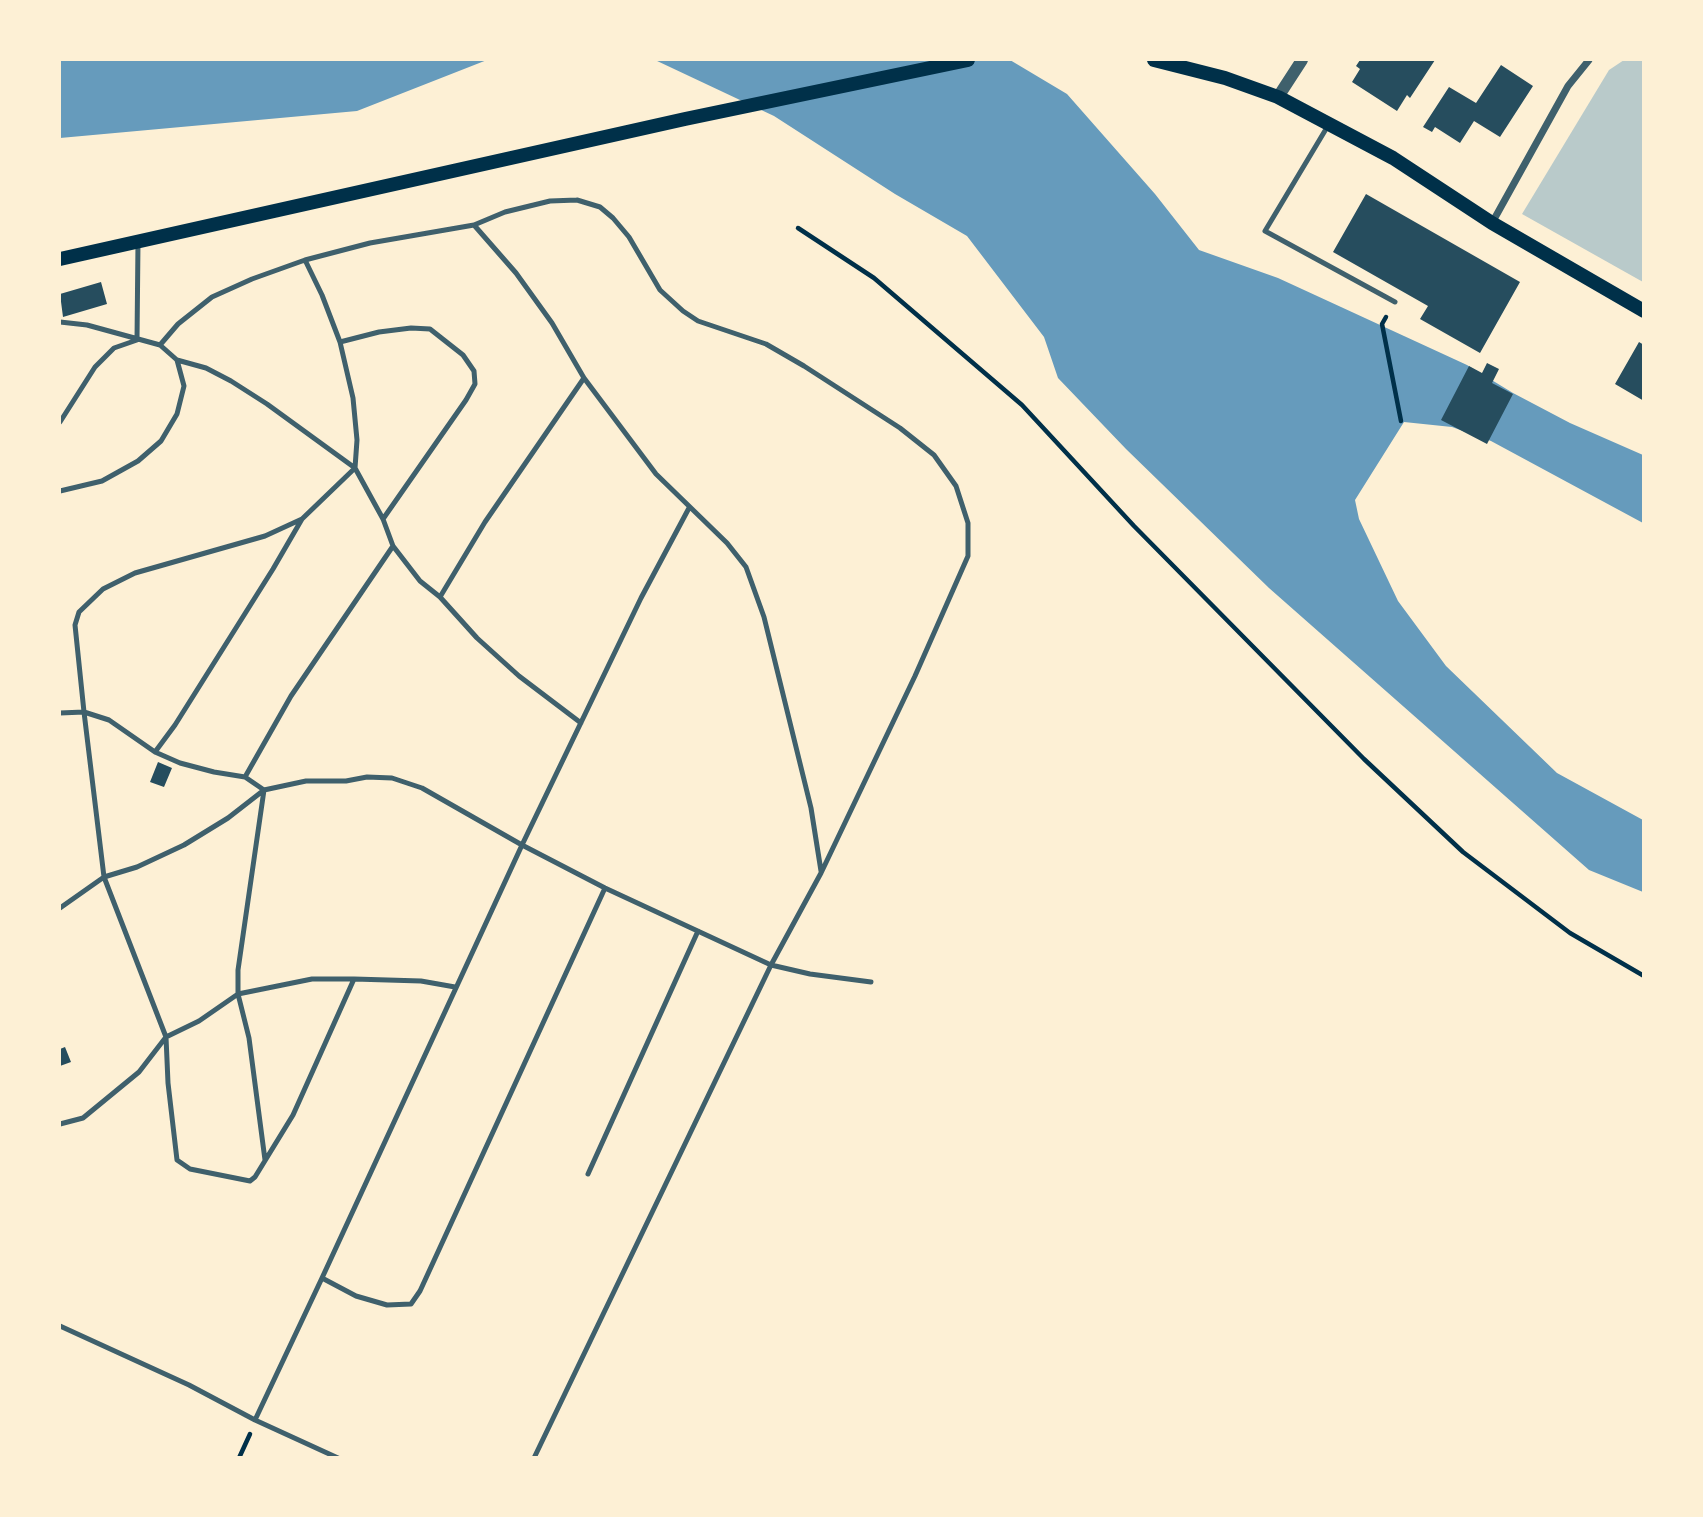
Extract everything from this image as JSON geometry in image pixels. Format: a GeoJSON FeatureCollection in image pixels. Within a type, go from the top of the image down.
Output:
{"type":"FeatureCollection","features":[{"type":"Feature","properties":{"kind":"main road"},"geometry":{"type":"LineString","coordinates":[[60,259],[685,119],[968,60]]}},
{"type":"Feature","properties":{"kind":"main road"},"geometry":{"type":"LineString","coordinates":[[1154,60],[1225,78],[1278,97],[1393,158],[1492,223],[1643,311]]}},
{"type":"Feature","properties":{"kind":"street"},"geometry":{"type":"LineString","coordinates":[[1278,97],[1302,60]]}},
{"type":"Feature","properties":{"kind":"street"},"geometry":{"type":"LineString","coordinates":[[1492,223],[1568,86],[1589,60]]}},
{"type":"Feature","properties":{"kind":"lane"},"geometry":{"type":"LineString","coordinates":[[1329,124],[1265,230],[1395,302]]}},
{"type":"Feature","properties":{"kind":"lane"},"geometry":{"type":"LineString","coordinates":[[160,345],[178,324],[212,297],[305,260],[370,243],[474,225],[505,212],[550,201],[577,200],[600,208],[613,218],[629,237],[660,290],[683,311],[698,321],[766,344],[853,396],[934,455],[956,486],[968,523],[968,556],[915,676],[821,873],[771,965],[534,1458]]}},
{"type":"Feature","properties":{"kind":"lane"},"geometry":{"type":"LineString","coordinates":[[474,225],[516,273],[552,323],[584,378],[656,474],[727,543],[746,567],[764,617],[811,808],[821,873]]}},
{"type":"Feature","properties":{"kind":"lane"},"geometry":{"type":"LineString","coordinates":[[137,340],[138,242]]}},
{"type":"Feature","properties":{"kind":"lane"},"geometry":{"type":"LineString","coordinates":[[155,752],[273,569],[302,519],[355,468],[357,440],[353,398],[340,342],[305,260]]}},
{"type":"Feature","properties":{"kind":"lane"},"geometry":{"type":"LineString","coordinates":[[60,322],[87,325],[160,345],[177,360],[206,368],[231,381],[355,468],[383,519],[393,545],[420,581],[440,597],[477,638],[511,668],[581,723]]}},
{"type":"Feature","properties":{"kind":"lane"},"geometry":{"type":"LineString","coordinates":[[340,342],[379,332],[411,328],[430,329],[463,355],[474,371],[475,384],[466,400],[383,519]]}},
{"type":"Feature","properties":{"kind":"lane"},"geometry":{"type":"LineString","coordinates":[[60,422],[95,367],[114,348],[137,340]]}},
{"type":"Feature","properties":{"kind":"lane"},"geometry":{"type":"LineString","coordinates":[[60,491],[102,481],[138,461],[160,441],[177,414],[184,386],[177,360]]}},
{"type":"Feature","properties":{"kind":"lane"},"geometry":{"type":"LineString","coordinates":[[440,597],[485,522],[584,378]]}},
{"type":"Feature","properties":{"kind":"lane"},"geometry":{"type":"LineString","coordinates":[[255,1420],[522,845],[640,598],[689,508]]}},
{"type":"Feature","properties":{"kind":"lane"},"geometry":{"type":"LineString","coordinates":[[302,519],[265,536],[135,573],[103,589],[85,604],[75,625],[104,877],[166,1037],[168,1083],[177,1160],[190,1169],[250,1181],[255,1177],[293,1115],[354,979]]}},
{"type":"Feature","properties":{"kind":"lane"},"geometry":{"type":"LineString","coordinates":[[245,777],[291,696],[393,545]]}},
{"type":"Feature","properties":{"kind":"lane"},"geometry":{"type":"LineString","coordinates":[[60,713],[84,712],[109,720],[155,752],[180,763],[245,777],[264,790]]}},
{"type":"Feature","properties":{"kind":"lane"},"geometry":{"type":"LineString","coordinates":[[60,908],[104,877],[137,867],[184,845],[228,818],[264,790],[306,781],[392,778],[422,789],[605,888],[771,965],[810,974],[871,982]]}},
{"type":"Feature","properties":{"kind":"lane"},"geometry":{"type":"LineString","coordinates":[[264,790],[238,970],[238,994],[249,1038],[265,1160]]}},
{"type":"Feature","properties":{"kind":"lane"},"geometry":{"type":"LineString","coordinates":[[322,1278],[356,1296],[387,1306],[411,1304],[420,1291],[605,888]]}},
{"type":"Feature","properties":{"kind":"lane"},"geometry":{"type":"LineString","coordinates":[[588,1174],[698,931]]}},
{"type":"Feature","properties":{"kind":"lane"},"geometry":{"type":"LineString","coordinates":[[60,1124],[83,1118],[139,1072],[166,1037],[199,1021],[238,994],[312,979],[421,981],[455,987]]}},
{"type":"Feature","properties":{"kind":"lane"},"geometry":{"type":"LineString","coordinates":[[60,1326],[338,1458]]}},
{"type":"Feature","properties":{"kind":"path"},"geometry":{"type":"LineString","coordinates":[[799,228],[874,278],[1022,405],[1134,526],[1364,759],[1463,852],[1570,933],[1643,976]]}},
{"type":"Feature","properties":{"kind":"path"},"geometry":{"type":"LineString","coordinates":[[1382,324],[1401,421]]}},
{"type":"Feature","properties":{"kind":"path"},"geometry":{"type":"LineString","coordinates":[[239,1458],[255,1420]]}},
{"type":"Feature","properties":{"kind":"shaded area"},"geometry":{"type":"Polygon","coordinates":[[[1624,60],[1643,60],[1643,282],[1522,214],[1609,70],[1624,60]]]}},
{"type":"Feature","properties":{"kind":"water"},"geometry":{"type":"Polygon","coordinates":[[[60,60],[487,60],[357,111],[60,138],[60,60]]]}},
{"type":"Feature","properties":{"kind":"water"},"geometry":{"type":"Polygon","coordinates":[[[655,60],[1010,60],[1067,94],[1155,194],[1199,250],[1278,278],[1467,365],[1570,423],[1643,455],[1643,523],[1491,441],[1452,427],[1404,422],[1355,500],[1359,519],[1398,601],[1446,666],[1557,773],[1643,820],[1643,892],[1589,870],[1269,588],[1126,449],[1058,378],[1044,337],[967,236],[895,194],[774,116],[655,60]]]}},
{"type":"Feature","properties":{"kind":"building"},"geometry":{"type":"Polygon","coordinates":[[[1360,60],[1435,60],[1410,98],[1407,95],[1397,111],[1352,82],[1360,69],[1356,66],[1360,60]]]}},
{"type":"Feature","properties":{"kind":"building"},"geometry":{"type":"Polygon","coordinates":[[[1501,65],[1533,86],[1500,137],[1474,121],[1460,143],[1435,127],[1432,132],[1423,127],[1449,87],[1476,103],[1501,65]]]}},
{"type":"Feature","properties":{"kind":"building"},"geometry":{"type":"Polygon","coordinates":[[[1366,194],[1520,282],[1480,353],[1420,319],[1428,306],[1333,252],[1366,194]]]}},
{"type":"Feature","properties":{"kind":"building"},"geometry":{"type":"Polygon","coordinates":[[[101,282],[107,304],[63,317],[60,294],[101,282]]]}},
{"type":"Feature","properties":{"kind":"building"},"geometry":{"type":"Polygon","coordinates":[[[1639,342],[1644,345],[1644,401],[1615,384],[1639,342]]]}},
{"type":"Feature","properties":{"kind":"building"},"geometry":{"type":"Polygon","coordinates":[[[1487,363],[1499,369],[1492,383],[1513,394],[1487,444],[1441,420],[1469,366],[1482,373],[1487,363]]]}},
{"type":"Feature","properties":{"kind":"building"},"geometry":{"type":"Polygon","coordinates":[[[158,762],[172,768],[164,787],[150,782],[158,762]]]}},
{"type":"Feature","properties":{"kind":"building"},"geometry":{"type":"Polygon","coordinates":[[[65,1047],[71,1062],[60,1066],[60,1049],[65,1047]]]}}]}
